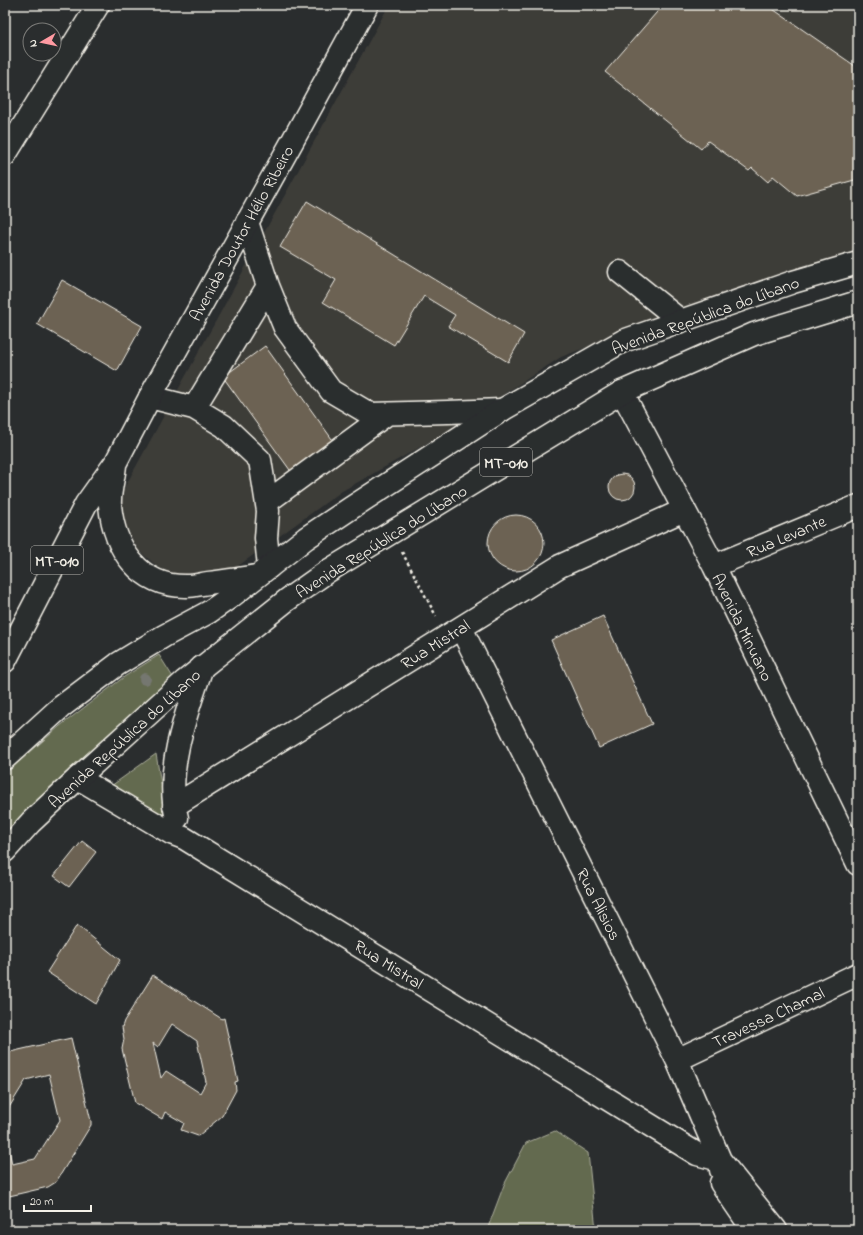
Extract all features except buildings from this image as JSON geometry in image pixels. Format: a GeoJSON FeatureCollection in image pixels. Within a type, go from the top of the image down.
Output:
{"type":"FeatureCollection","features":[{"type":"Feature","properties":{"kind":"street"},"geometry":{"type":"LineString","coordinates":[[5,155],[98,5]]}},
{"type":"Feature","properties":{"kind":"street","name":"Avenida Doutor Hélio Ribeiro"},"geometry":{"type":"LineString","coordinates":[[116,462],[150,397],[367,5]]}},
{"type":"Feature","properties":{"kind":"street"},"geometry":{"type":"LineString","coordinates":[[247,222],[268,286],[285,328],[331,391],[370,414],[502,410]]}},
{"type":"Feature","properties":{"kind":"street","name":"Avenida República do Líbano"},"geometry":{"type":"LineString","coordinates":[[5,758],[62,707],[118,664],[164,636],[209,612],[232,596],[306,538],[502,410],[623,341],[793,282],[858,263]]}},
{"type":"Feature","properties":{"kind":"street"},"geometry":{"type":"LineString","coordinates":[[620,272],[681,321]]}},
{"type":"Feature","properties":{"kind":"street"},"geometry":{"type":"LineString","coordinates":[[194,408],[268,286]]}},
{"type":"Feature","properties":{"kind":"street","name":"Avenida República do Líbano"},"geometry":{"type":"LineString","coordinates":[[5,851],[31,822],[185,681],[287,600],[328,571],[622,392],[754,334],[858,302]]}},
{"type":"Feature","properties":{"kind":"street","name":"Avenida Minuano"},"geometry":{"type":"LineString","coordinates":[[622,392],[714,566],[858,864]]}},
{"type":"Feature","properties":{"kind":"street"},"geometry":{"type":"LineString","coordinates":[[116,462],[110,503],[114,528],[120,546],[132,563],[147,577],[169,584],[187,586],[262,572],[268,512],[260,460],[224,426],[194,408],[150,397]]}},
{"type":"Feature","properties":{"kind":"street"},"geometry":{"type":"LineString","coordinates":[[267,502],[387,414]]}},
{"type":"Feature","properties":{"kind":"street","name":"MT-010"},"geometry":{"type":"LineString","coordinates":[[5,661],[86,504],[116,462]]}},
{"type":"Feature","properties":{"kind":"street","name":"Rua Levante"},"geometry":{"type":"LineString","coordinates":[[714,566],[858,506]]}},
{"type":"Feature","properties":{"kind":"street","name":"Rua Mistral"},"geometry":{"type":"LineString","coordinates":[[174,806],[560,566],[684,510]]}},
{"type":"Feature","properties":{"kind":"street","name":"Rua Alisios"},"geometry":{"type":"LineString","coordinates":[[454,632],[677,1060],[720,1160],[723,1185]]}},
{"type":"Feature","properties":{"kind":"street"},"geometry":{"type":"LineString","coordinates":[[184,838],[174,806],[174,774],[178,749],[187,712],[202,667]]}},
{"type":"Feature","properties":{"kind":"street","name":"Rua Mistral"},"geometry":{"type":"LineString","coordinates":[[78,778],[171,833],[184,838],[697,1154],[720,1160]]}},
{"type":"Feature","properties":{"kind":"street","name":"Travessa Chamal"},"geometry":{"type":"LineString","coordinates":[[677,1060],[858,974]]}},
{"type":"Feature","properties":{"kind":"street","name":"Rua Mistral"},"geometry":{"type":"LineString","coordinates":[[697,1154],[723,1185],[753,1230]]}},
{"type":"Feature","properties":{"kind":"street"},"geometry":{"type":"LineString","coordinates":[[720,1160],[776,1230]]}},
{"type":"Feature","properties":{"kind":"path"},"geometry":{"type":"LineString","coordinates":[[401,551],[454,632]]}},
{"type":"Feature","properties":{"kind":"shaded area"},"geometry":{"type":"Polygon","coordinates":[[[389,5],[858,5],[858,250],[763,280],[561,357],[431,441],[342,491],[231,571],[178,577],[158,567],[138,550],[127,529],[121,511],[121,494],[389,5]]]}},
{"type":"Feature","properties":{"kind":"green space"},"geometry":{"type":"Polygon","coordinates":[[[159,655],[176,682],[5,835],[5,774],[60,726],[124,677],[159,655]]]}},
{"type":"Feature","properties":{"kind":"green space"},"geometry":{"type":"Polygon","coordinates":[[[156,754],[161,784],[167,806],[166,822],[111,786],[156,754]]]}},
{"type":"Feature","properties":{"kind":"green space"},"geometry":{"type":"Polygon","coordinates":[[[555,1131],[588,1153],[596,1230],[487,1230],[504,1185],[526,1143],[555,1131]]]}}]}
